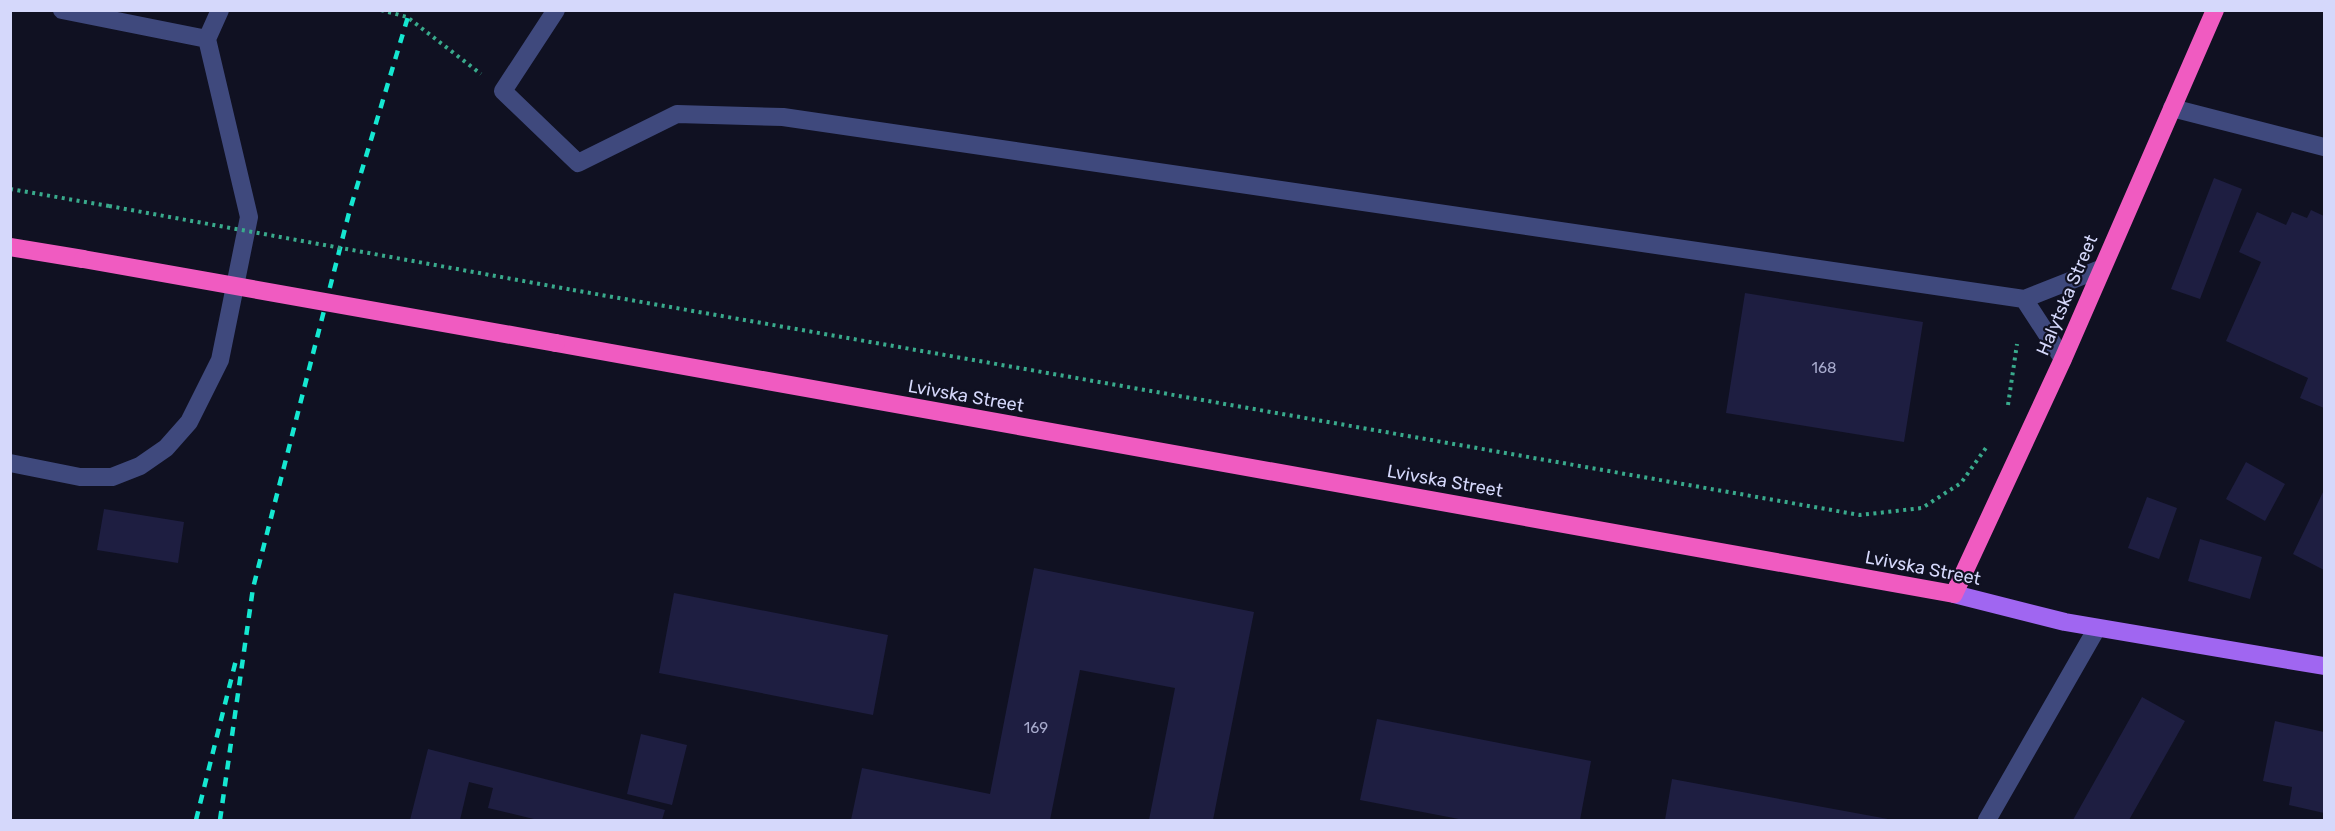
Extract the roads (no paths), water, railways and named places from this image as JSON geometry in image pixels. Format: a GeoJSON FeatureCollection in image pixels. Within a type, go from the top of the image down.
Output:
{"type":"FeatureCollection","features":[{"type":"Feature","properties":{"kind":"highway","name":"Halytska Street"},"geometry":{"type":"LineString","coordinates":[[1954,594],[2063,359],[2100,269],[2215,11]]}},
{"type":"Feature","properties":{"kind":"highway","name":"Lvivska Street"},"geometry":{"type":"LineString","coordinates":[[10,247],[1954,594]]}},
{"type":"Feature","properties":{"kind":"main road","name":"Lvivska Street"},"geometry":{"type":"LineString","coordinates":[[1954,594],[2097,628],[2325,666]]}},
{"type":"Feature","properties":{"kind":"street"},"geometry":{"type":"LineString","coordinates":[[62,10],[207,39]]}},
{"type":"Feature","properties":{"kind":"street"},"geometry":{"type":"LineString","coordinates":[[10,463],[80,477],[112,477],[140,466],[166,448],[189,422],[220,360],[249,217],[207,39],[220,10]]}},
{"type":"Feature","properties":{"kind":"street"},"geometry":{"type":"LineString","coordinates":[[556,10],[503,91],[578,163],[677,114],[783,117],[2024,299],[2100,269]]}},
{"type":"Feature","properties":{"kind":"street"},"geometry":{"type":"LineString","coordinates":[[2172,108],[2325,147]]}},
{"type":"Feature","properties":{"kind":"street"},"geometry":{"type":"LineString","coordinates":[[2024,299],[2063,359]]}},
{"type":"Feature","properties":{"kind":"street"},"geometry":{"type":"LineString","coordinates":[[1987,820],[2097,628]]}},
{"type":"Feature","properties":{"kind":"railway"},"geometry":{"type":"LineString","coordinates":[[220,820],[253,588],[349,213],[410,10]]}},
{"type":"Feature","properties":{"kind":"railway"},"geometry":{"type":"LineString","coordinates":[[196,820],[236,660]]}}]}
